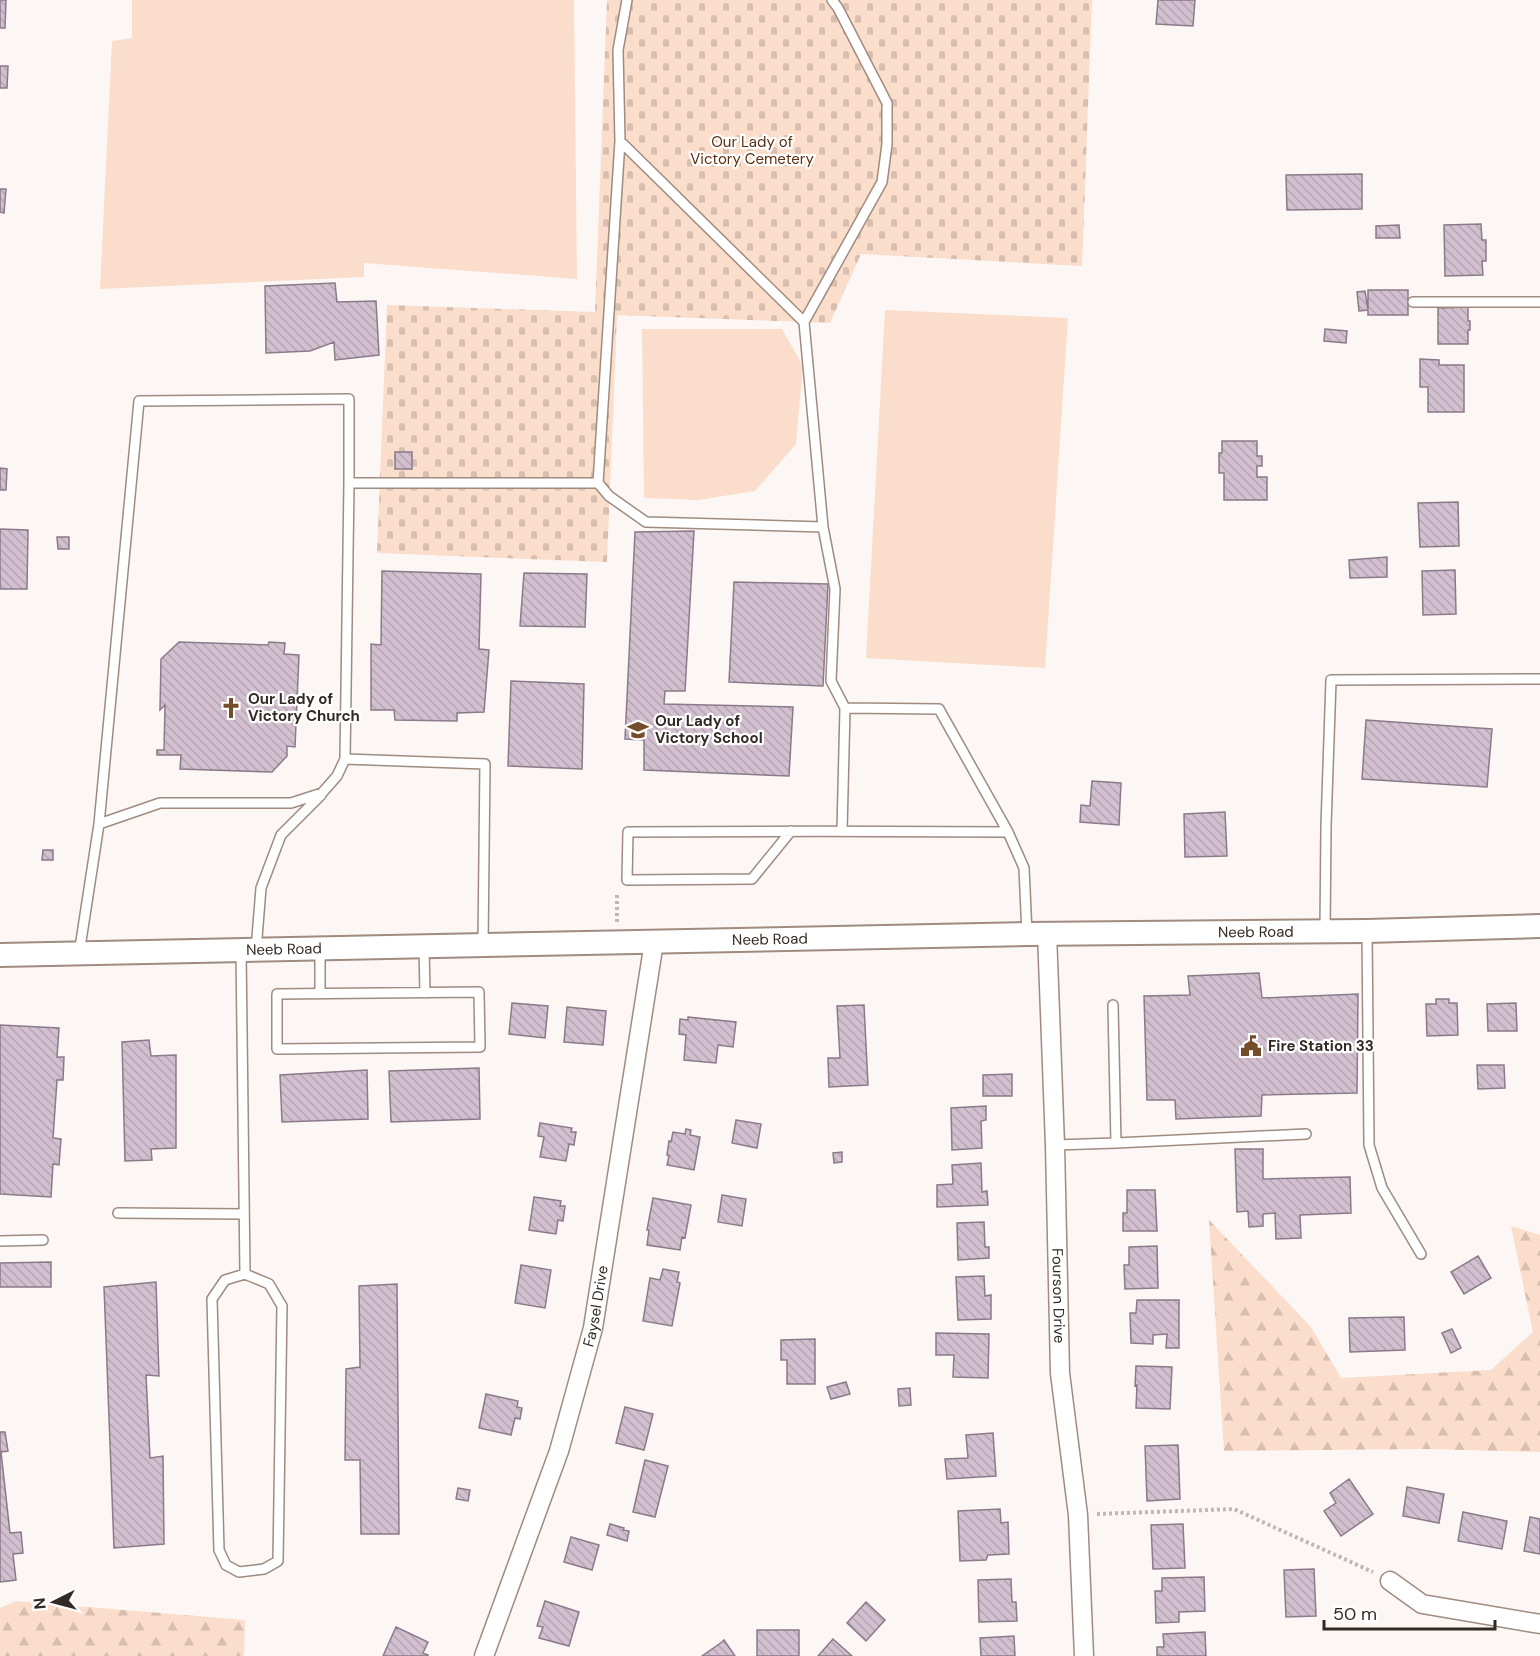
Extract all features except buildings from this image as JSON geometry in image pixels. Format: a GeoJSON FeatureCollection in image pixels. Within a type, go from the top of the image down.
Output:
{"type":"FeatureCollection","features":[{"type":"Feature","properties":{"kind":"street","name":"Neeb Road"},"geometry":{"type":"LineString","coordinates":[[0,955],[1540,926]]}},
{"type":"Feature","properties":{"kind":"street","name":"Fourson Drive"},"geometry":{"type":"LineString","coordinates":[[1037,934],[1055,1144],[1060,1373],[1078,1515],[1084,1656]]}},
{"type":"Feature","properties":{"kind":"street","name":"Faysel Drive"},"geometry":{"type":"LineString","coordinates":[[484,1656],[559,1451],[593,1328],[654,942]]}},
{"type":"Feature","properties":{"kind":"street"},"geometry":{"type":"LineString","coordinates":[[1390,1581],[1422,1604],[1540,1624]]}},
{"type":"Feature","properties":{"kind":"lane"},"geometry":{"type":"LineString","coordinates":[[627,0],[618,50],[620,141],[598,483],[609,496],[646,522],[823,527]]}},
{"type":"Feature","properties":{"kind":"lane"},"geometry":{"type":"LineString","coordinates":[[832,0],[887,104],[887,144],[882,182],[804,322],[823,527],[835,590],[831,681],[845,708],[842,831]]}},
{"type":"Feature","properties":{"kind":"lane"},"geometry":{"type":"LineString","coordinates":[[620,141],[804,322]]}},
{"type":"Feature","properties":{"kind":"lane"},"geometry":{"type":"LineString","coordinates":[[1413,302],[1540,302]]}},
{"type":"Feature","properties":{"kind":"lane"},"geometry":{"type":"LineString","coordinates":[[79,954],[99,824],[139,401],[349,399],[350,483],[345,759],[337,776],[281,835],[261,888],[249,950],[245,1274]]}},
{"type":"Feature","properties":{"kind":"lane"},"geometry":{"type":"LineString","coordinates":[[350,483],[598,483]]}},
{"type":"Feature","properties":{"kind":"lane"},"geometry":{"type":"LineString","coordinates":[[1324,930],[1331,680],[1540,679]]}},
{"type":"Feature","properties":{"kind":"lane"},"geometry":{"type":"LineString","coordinates":[[845,708],[939,709],[1008,832],[1024,868],[1037,934]]}},
{"type":"Feature","properties":{"kind":"lane"},"geometry":{"type":"LineString","coordinates":[[345,759],[485,764],[483,945]]}},
{"type":"Feature","properties":{"kind":"lane"},"geometry":{"type":"LineString","coordinates":[[99,824],[160,803],[291,803],[322,793]]}},
{"type":"Feature","properties":{"kind":"lane"},"geometry":{"type":"LineString","coordinates":[[791,831],[752,879],[627,880],[628,832],[791,831],[842,831],[1008,832]]}},
{"type":"Feature","properties":{"kind":"lane"},"geometry":{"type":"LineString","coordinates":[[1367,931],[1368,1145],[1382,1188],[1421,1254]]}},
{"type":"Feature","properties":{"kind":"lane"},"geometry":{"type":"LineString","coordinates":[[424,946],[425,993]]}},
{"type":"Feature","properties":{"kind":"lane"},"geometry":{"type":"LineString","coordinates":[[320,949],[320,994]]}},
{"type":"Feature","properties":{"kind":"lane"},"geometry":{"type":"LineString","coordinates":[[479,992],[480,1047],[277,1049],[277,994],[425,993],[479,992]]}},
{"type":"Feature","properties":{"kind":"lane"},"geometry":{"type":"LineString","coordinates":[[1113,1005],[1116,1143]]}},
{"type":"Feature","properties":{"kind":"lane"},"geometry":{"type":"LineString","coordinates":[[1055,1144],[1306,1134]]}},
{"type":"Feature","properties":{"kind":"lane"},"geometry":{"type":"LineString","coordinates":[[118,1213],[244,1214]]}},
{"type":"Feature","properties":{"kind":"lane"},"geometry":{"type":"LineString","coordinates":[[0,1241],[43,1240]]}},
{"type":"Feature","properties":{"kind":"lane"},"geometry":{"type":"LineString","coordinates":[[245,1274],[269,1284],[282,1306],[278,1561],[264,1569],[239,1572],[226,1565],[219,1550],[212,1299],[225,1281],[245,1274]]}},
{"type":"Feature","properties":{"kind":"path"},"geometry":{"type":"LineString","coordinates":[[617,894],[617,923]]}},
{"type":"Feature","properties":{"kind":"path"},"geometry":{"type":"LineString","coordinates":[[1078,1515],[1234,1509],[1390,1581]]}},
{"type":"Feature","properties":{"kind":"green space"},"geometry":{"type":"Polygon","coordinates":[[[132,0],[574,0],[577,279],[364,263],[364,277],[100,289],[112,41],[132,38],[132,0]]]}},
{"type":"Feature","properties":{"kind":"green space","name":"Our Lady of Victory Cemetery"},"geometry":{"type":"Polygon","coordinates":[[[607,0],[1092,0],[1082,266],[861,254],[830,323],[617,315],[607,562],[377,553],[387,305],[595,312],[607,0]]]}},
{"type":"Feature","properties":{"kind":"green space"},"geometry":{"type":"Polygon","coordinates":[[[885,310],[1068,318],[1045,668],[866,658],[885,310]]]}},
{"type":"Feature","properties":{"kind":"green space"},"geometry":{"type":"Polygon","coordinates":[[[642,329],[782,329],[803,366],[796,444],[755,491],[698,500],[644,498],[642,329]]]}},
{"type":"Feature","properties":{"kind":"green space"},"geometry":{"type":"Polygon","coordinates":[[[1209,1220],[1311,1327],[1341,1378],[1491,1370],[1533,1332],[1511,1226],[1540,1235],[1540,1452],[1427,1449],[1224,1451],[1209,1220]]]}},
{"type":"Feature","properties":{"kind":"green space"},"geometry":{"type":"Polygon","coordinates":[[[16,1601],[245,1620],[244,1656],[0,1656],[0,1608],[16,1601]]]}},
{"type":"Feature","properties":{"kind":"place","name":"Our Lady of Victory Church"},"geometry":{"type":"Point","coordinates":[231,708]}},
{"type":"Feature","properties":{"kind":"place","name":"Our Lady of Victory School"},"geometry":{"type":"Point","coordinates":[638,730]}},
{"type":"Feature","properties":{"kind":"place","name":"Fire Station 33"},"geometry":{"type":"Point","coordinates":[1251,1046]}}]}
